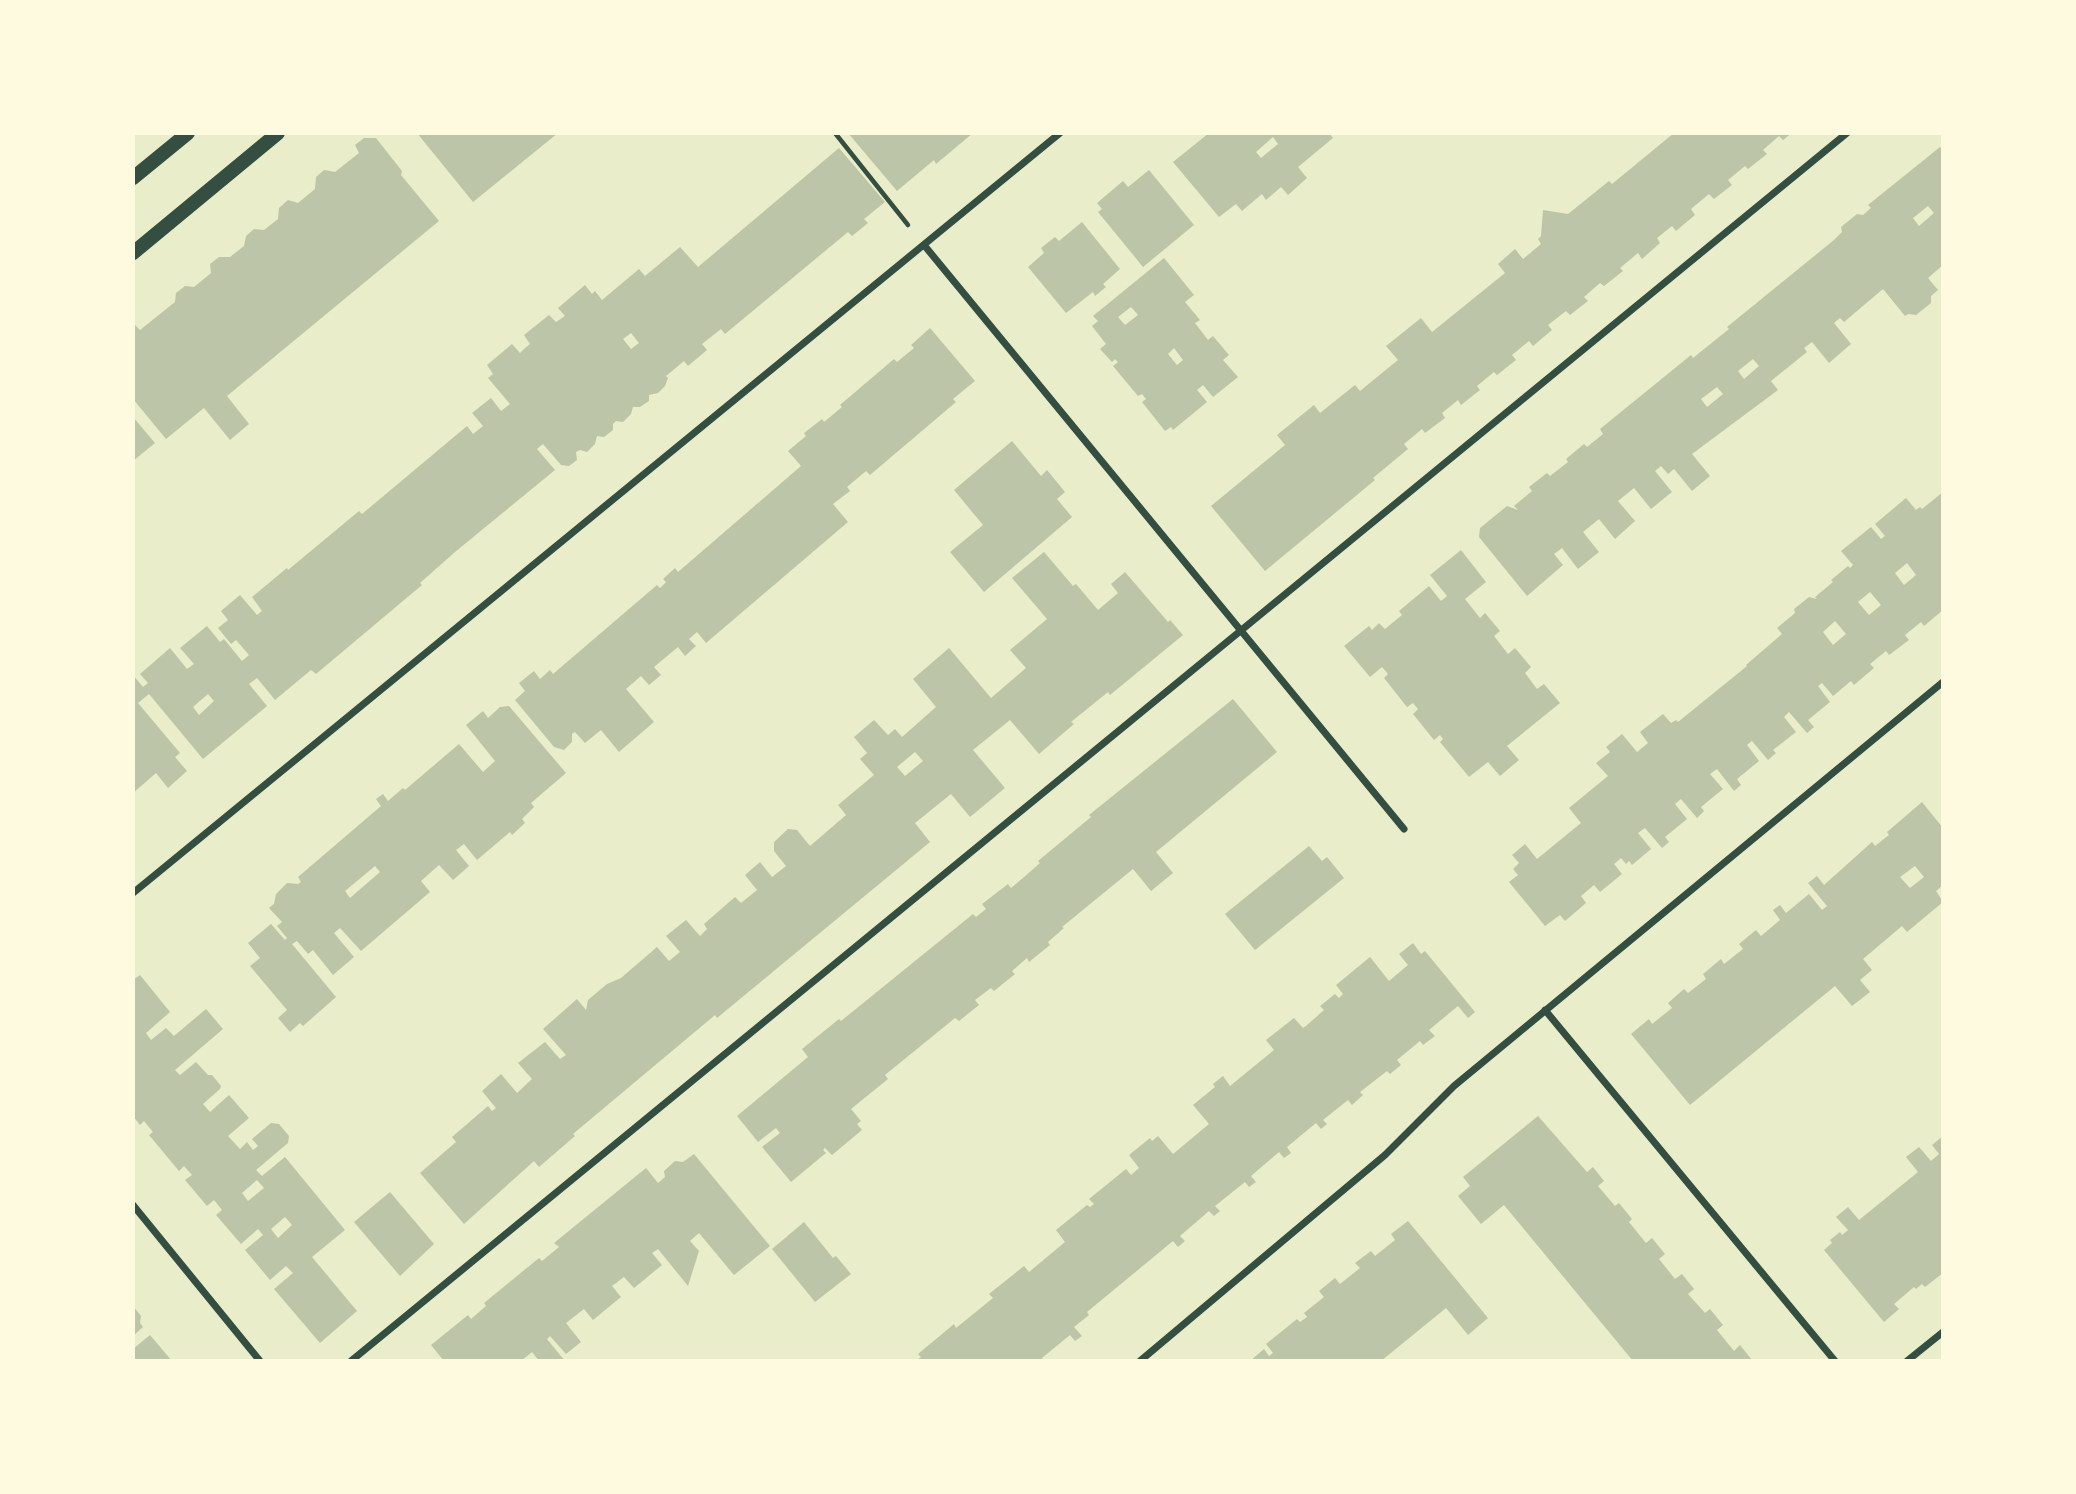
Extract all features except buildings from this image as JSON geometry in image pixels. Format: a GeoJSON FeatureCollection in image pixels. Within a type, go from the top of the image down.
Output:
{"type":"FeatureCollection","features":[{"type":"Feature","properties":{"kind":"main road"},"geometry":{"type":"LineString","coordinates":[[133,178],[188,133]]}},
{"type":"Feature","properties":{"kind":"main road"},"geometry":{"type":"LineString","coordinates":[[133,253],[278,133]]}},
{"type":"Feature","properties":{"kind":"street"},"geometry":{"type":"LineString","coordinates":[[133,893],[1060,133]]}},
{"type":"Feature","properties":{"kind":"street"},"geometry":{"type":"LineString","coordinates":[[351,1361],[1847,133]]}},
{"type":"Feature","properties":{"kind":"street"},"geometry":{"type":"LineString","coordinates":[[924,245],[1404,829]]}},
{"type":"Feature","properties":{"kind":"street"},"geometry":{"type":"LineString","coordinates":[[1140,1361],[1385,1155],[1454,1086],[1943,682]]}},
{"type":"Feature","properties":{"kind":"street"},"geometry":{"type":"LineString","coordinates":[[1545,1010],[1835,1361]]}},
{"type":"Feature","properties":{"kind":"street"},"geometry":{"type":"LineString","coordinates":[[133,1205],[260,1361]]}},
{"type":"Feature","properties":{"kind":"street"},"geometry":{"type":"LineString","coordinates":[[1907,1361],[1943,1332]]}},
{"type":"Feature","properties":{"kind":"path"},"geometry":{"type":"LineString","coordinates":[[835,133],[909,227]]}}]}
